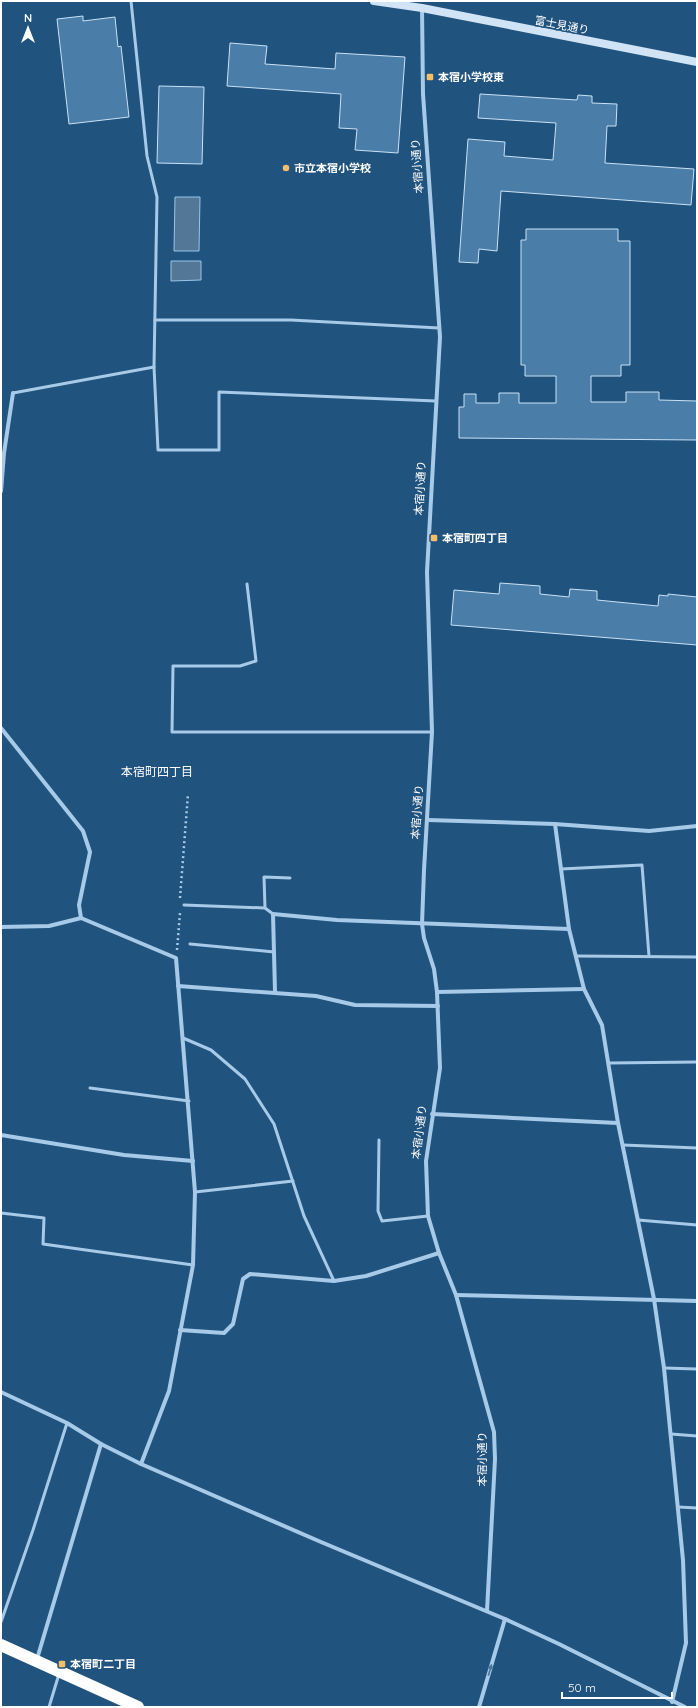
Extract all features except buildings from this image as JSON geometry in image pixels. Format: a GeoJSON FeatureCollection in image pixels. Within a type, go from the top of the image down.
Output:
{"type":"FeatureCollection","features":[{"type":"Feature","properties":{"kind":"highway"},"geometry":{"type":"LineString","coordinates":[[1,1645],[138,1707]]}},
{"type":"Feature","properties":{"kind":"street","name":"富士見通り"},"geometry":{"type":"LineString","coordinates":[[374,1],[422,5],[697,62]]}},
{"type":"Feature","properties":{"kind":"street","name":"本宿小通り"},"geometry":{"type":"LineString","coordinates":[[422,5],[423,94],[439,328],[427,572],[432,732],[422,924],[424,938],[434,969],[437,992],[440,1068],[426,1161],[428,1216],[439,1253],[456,1295],[494,1432],[495,1459],[487,1611]]}},
{"type":"Feature","properties":{"kind":"street"},"geometry":{"type":"LineString","coordinates":[[1,491],[4,453],[13,394]]}},
{"type":"Feature","properties":{"kind":"street"},"geometry":{"type":"LineString","coordinates":[[1,728],[84,831],[90,852],[79,905],[82,918]]}},
{"type":"Feature","properties":{"kind":"street"},"geometry":{"type":"LineString","coordinates":[[428,820],[555,824],[649,831],[697,826]]}},
{"type":"Feature","properties":{"kind":"street"},"geometry":{"type":"LineString","coordinates":[[555,824],[569,929],[584,989],[602,1025],[622,1146],[654,1299],[664,1368],[683,1560],[686,1643],[672,1702]]}},
{"type":"Feature","properties":{"kind":"street"},"geometry":{"type":"LineString","coordinates":[[275,992],[273,914],[337,920],[569,929]]}},
{"type":"Feature","properties":{"kind":"street"},"geometry":{"type":"LineString","coordinates":[[1,927],[49,926],[82,918],[176,958],[196,1192],[193,1265],[169,1391],[141,1464]]}},
{"type":"Feature","properties":{"kind":"street"},"geometry":{"type":"LineString","coordinates":[[178,986],[316,996],[356,1005],[438,1006]]}},
{"type":"Feature","properties":{"kind":"street"},"geometry":{"type":"LineString","coordinates":[[437,992],[584,989]]}},
{"type":"Feature","properties":{"kind":"street"},"geometry":{"type":"LineString","coordinates":[[432,1114],[618,1124]]}},
{"type":"Feature","properties":{"kind":"street"},"geometry":{"type":"LineString","coordinates":[[1,1135],[124,1156],[193,1161]]}},
{"type":"Feature","properties":{"kind":"street"},"geometry":{"type":"LineString","coordinates":[[180,1330],[224,1333],[233,1324],[243,1279],[250,1274],[334,1280],[366,1276],[439,1253]]}},
{"type":"Feature","properties":{"kind":"street"},"geometry":{"type":"LineString","coordinates":[[456,1295],[697,1301]]}},
{"type":"Feature","properties":{"kind":"street"},"geometry":{"type":"LineString","coordinates":[[1,1392],[67,1423],[101,1444],[141,1464],[321,1542],[505,1619],[559,1644],[672,1702],[685,1707]]}},
{"type":"Feature","properties":{"kind":"street"},"geometry":{"type":"LineString","coordinates":[[37,1662],[101,1444]]}},
{"type":"Feature","properties":{"kind":"street"},"geometry":{"type":"LineString","coordinates":[[479,1707],[505,1619]]}},
{"type":"Feature","properties":{"kind":"lane"},"geometry":{"type":"LineString","coordinates":[[131,1],[147,156],[157,197],[154,367],[158,450],[219,450],[219,392],[436,401]]}},
{"type":"Feature","properties":{"kind":"lane"},"geometry":{"type":"LineString","coordinates":[[155,320],[290,320],[439,328]]}},
{"type":"Feature","properties":{"kind":"lane"},"geometry":{"type":"LineString","coordinates":[[13,394],[154,367]]}},
{"type":"Feature","properties":{"kind":"lane"},"geometry":{"type":"LineString","coordinates":[[248,584],[256,661],[240,666],[173,666],[172,732],[432,732]]}},
{"type":"Feature","properties":{"kind":"lane"},"geometry":{"type":"LineString","coordinates":[[561,870],[642,865],[649,956]]}},
{"type":"Feature","properties":{"kind":"lane"},"geometry":{"type":"LineString","coordinates":[[265,908],[264,877],[290,878]]}},
{"type":"Feature","properties":{"kind":"lane"},"geometry":{"type":"LineString","coordinates":[[184,905],[265,908],[273,914]]}},
{"type":"Feature","properties":{"kind":"lane"},"geometry":{"type":"LineString","coordinates":[[190,944],[274,952]]}},
{"type":"Feature","properties":{"kind":"lane"},"geometry":{"type":"LineString","coordinates":[[576,956],[649,956],[697,958]]}},
{"type":"Feature","properties":{"kind":"lane"},"geometry":{"type":"LineString","coordinates":[[183,1038],[211,1050],[246,1079],[274,1124],[304,1216],[334,1280]]}},
{"type":"Feature","properties":{"kind":"lane"},"geometry":{"type":"LineString","coordinates":[[609,1063],[697,1062]]}},
{"type":"Feature","properties":{"kind":"lane"},"geometry":{"type":"LineString","coordinates":[[90,1088],[189,1101]]}},
{"type":"Feature","properties":{"kind":"lane"},"geometry":{"type":"LineString","coordinates":[[379,1140],[378,1211],[382,1221],[428,1216]]}},
{"type":"Feature","properties":{"kind":"lane"},"geometry":{"type":"LineString","coordinates":[[622,1146],[697,1148]]}},
{"type":"Feature","properties":{"kind":"lane"},"geometry":{"type":"LineString","coordinates":[[196,1192],[293,1181]]}},
{"type":"Feature","properties":{"kind":"lane"},"geometry":{"type":"LineString","coordinates":[[1,1213],[44,1218],[43,1244],[193,1265]]}},
{"type":"Feature","properties":{"kind":"lane"},"geometry":{"type":"LineString","coordinates":[[638,1220],[697,1225]]}},
{"type":"Feature","properties":{"kind":"lane"},"geometry":{"type":"LineString","coordinates":[[664,1368],[697,1369]]}},
{"type":"Feature","properties":{"kind":"lane"},"geometry":{"type":"LineString","coordinates":[[1,1622],[33,1530],[67,1423]]}},
{"type":"Feature","properties":{"kind":"lane"},"geometry":{"type":"LineString","coordinates":[[671,1434],[697,1436]]}},
{"type":"Feature","properties":{"kind":"lane"},"geometry":{"type":"LineString","coordinates":[[678,1507],[697,1508]]}},
{"type":"Feature","properties":{"kind":"lane"},"geometry":{"type":"LineString","coordinates":[[48,1707],[60,1672]]}},
{"type":"Feature","properties":{"kind":"path"},"geometry":{"type":"LineString","coordinates":[[180,903],[188,794]]}},
{"type":"Feature","properties":{"kind":"path"},"geometry":{"type":"LineString","coordinates":[[176,958],[180,910]]}},
{"type":"Feature","properties":{"kind":"water"},"geometry":{"type":"Polygon","coordinates":[[[175,197],[200,197],[199,251],[174,251],[175,197]]]}},
{"type":"Feature","properties":{"kind":"water"},"geometry":{"type":"Polygon","coordinates":[[[171,261],[201,261],[201,280],[171,281],[171,261]]]}},
{"type":"Feature","properties":{"kind":"place","name":"本宿小学校東"},"geometry":{"type":"Point","coordinates":[430,77]}},
{"type":"Feature","properties":{"kind":"place","name":"市立本宿小学校"},"geometry":{"type":"Point","coordinates":[286,168]}},
{"type":"Feature","properties":{"kind":"place","name":"本宿町四丁目"},"geometry":{"type":"Point","coordinates":[434,538]}},
{"type":"Feature","properties":{"kind":"place","name":"本宿町二丁目"},"geometry":{"type":"Point","coordinates":[62,1664]}},
{"type":"Feature","properties":{"kind":"district","name":"本宿町四丁目"},"geometry":{"type":"Point","coordinates":[157,772]}}]}
